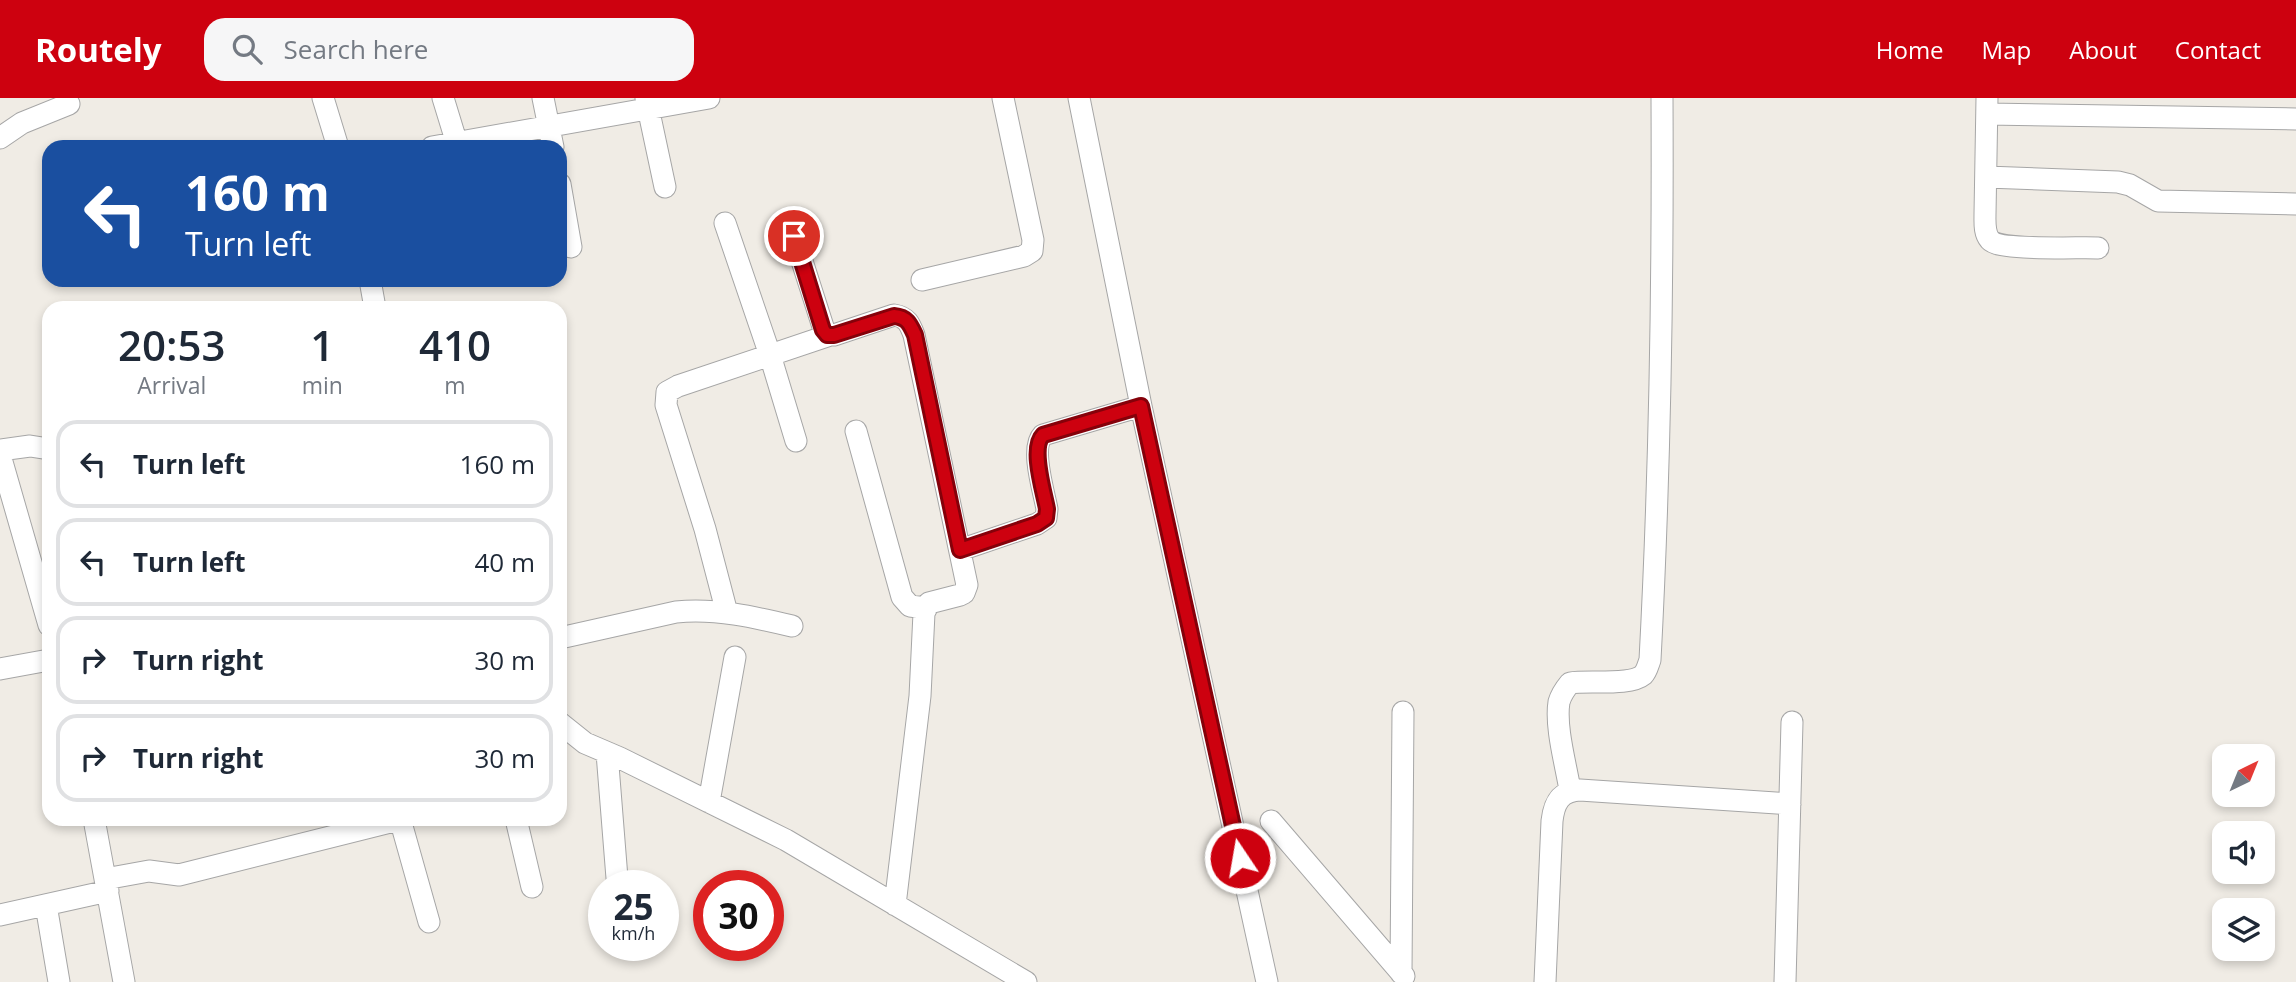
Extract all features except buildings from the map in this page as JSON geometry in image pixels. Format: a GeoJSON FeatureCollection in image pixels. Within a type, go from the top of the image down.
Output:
{"type":"FeatureCollection","features":[{"type":"Feature","properties":{"kind":"street"},"geometry":{"type":"LineString","coordinates":[[323,98],[336,140]]}},
{"type":"Feature","properties":{"kind":"street"},"geometry":{"type":"LineString","coordinates":[[443,98],[456,140]]}},
{"type":"Feature","properties":{"kind":"street"},"geometry":{"type":"LineString","coordinates":[[543,98],[552,136]]}},
{"type":"Feature","properties":{"kind":"street"},"geometry":{"type":"LineString","coordinates":[[480,140],[526,132],[552,136],[647,103],[709,98]]}},
{"type":"Feature","properties":{"kind":"street"},"geometry":{"type":"LineString","coordinates":[[922,280],[1024,256],[1032,251],[1033,240],[1003,98]]}},
{"type":"Feature","properties":{"kind":"street"},"geometry":{"type":"LineString","coordinates":[[1079,98],[1141,406],[1267,982]]}},
{"type":"Feature","properties":{"kind":"street"},"geometry":{"type":"LineString","coordinates":[[1570,790],[1560,725],[1559,702],[1564,691],[1570,684],[1629,681],[1641,677],[1650,660],[1663,279],[1661,98]]}},
{"type":"Feature","properties":{"kind":"street"},"geometry":{"type":"LineString","coordinates":[[647,103],[665,187]]}},
{"type":"Feature","properties":{"kind":"street"},"geometry":{"type":"LineString","coordinates":[[0,138],[22,123],[69,104]]}},
{"type":"Feature","properties":{"kind":"street"},"geometry":{"type":"LineString","coordinates":[[2098,247],[1996,244],[1989,240],[1985,232],[1987,106],[2296,119]]}},
{"type":"Feature","properties":{"kind":"street"},"geometry":{"type":"LineString","coordinates":[[1986,177],[2118,182],[2130,185],[2158,201],[2296,204]]}},
{"type":"Feature","properties":{"kind":"street"},"geometry":{"type":"LineString","coordinates":[[726,223],[796,441]]}},
{"type":"Feature","properties":{"kind":"street"},"geometry":{"type":"LineString","coordinates":[[567,224],[571,247]]}},
{"type":"Feature","properties":{"kind":"street"},"geometry":{"type":"LineString","coordinates":[[794,236],[823,330],[830,335]]}},
{"type":"Feature","properties":{"kind":"street"},"geometry":{"type":"LineString","coordinates":[[727,613],[665,397],[667,392],[672,388],[830,335],[902,316],[909,322],[915,335],[967,585],[964,593],[932,601],[926,608],[920,696],[895,905]]}},
{"type":"Feature","properties":{"kind":"street"},"geometry":{"type":"LineString","coordinates":[[960,550],[1037,524],[1046,518],[1047,509],[1037,450],[1039,439],[1043,435],[1141,406]]}},
{"type":"Feature","properties":{"kind":"street"},"geometry":{"type":"LineString","coordinates":[[856,431],[902,597],[909,606],[926,608]]}},
{"type":"Feature","properties":{"kind":"street"},"geometry":{"type":"LineString","coordinates":[[42,448],[30,446],[0,452],[42,600]]}},
{"type":"Feature","properties":{"kind":"street"},"geometry":{"type":"LineString","coordinates":[[567,636],[694,610],[727,613],[792,626]]}},
{"type":"Feature","properties":{"kind":"street"},"geometry":{"type":"LineString","coordinates":[[709,802],[735,657]]}},
{"type":"Feature","properties":{"kind":"street"},"geometry":{"type":"LineString","coordinates":[[0,669],[42,661]]}},
{"type":"Feature","properties":{"kind":"street"},"geometry":{"type":"LineString","coordinates":[[1403,712],[1405,978]]}},
{"type":"Feature","properties":{"kind":"street"},"geometry":{"type":"LineString","coordinates":[[1785,982],[1792,722]]}},
{"type":"Feature","properties":{"kind":"street"},"geometry":{"type":"LineString","coordinates":[[567,729],[585,743],[786,840],[1026,982]]}},
{"type":"Feature","properties":{"kind":"street"},"geometry":{"type":"LineString","coordinates":[[607,752],[616,870]]}},
{"type":"Feature","properties":{"kind":"street"},"geometry":{"type":"LineString","coordinates":[[1545,982],[1552,821],[1554,806],[1562,794],[1570,790],[1790,804]]}},
{"type":"Feature","properties":{"kind":"street"},"geometry":{"type":"LineString","coordinates":[[1271,821],[1405,978]]}},
{"type":"Feature","properties":{"kind":"street"},"geometry":{"type":"LineString","coordinates":[[95,826],[124,982]]}},
{"type":"Feature","properties":{"kind":"street"},"geometry":{"type":"LineString","coordinates":[[0,915],[46,905],[149,872],[179,875],[373,826]]}},
{"type":"Feature","properties":{"kind":"street"},"geometry":{"type":"LineString","coordinates":[[403,826],[429,922]]}},
{"type":"Feature","properties":{"kind":"street"},"geometry":{"type":"LineString","coordinates":[[518,826],[532,887]]}},
{"type":"Feature","properties":{"kind":"street"},"geometry":{"type":"LineString","coordinates":[[46,905],[59,982]]}},
{"type":"Feature","properties":{"kind":"route"},"geometry":{"type":"LineString","coordinates":[[794,236],[823,330],[827,335],[894,316],[902,316],[909,322],[915,335],[960,550],[1037,524],[1046,518],[1047,509],[1037,450],[1037,443],[1043,435],[1141,406],[1240,858]]}}]}
